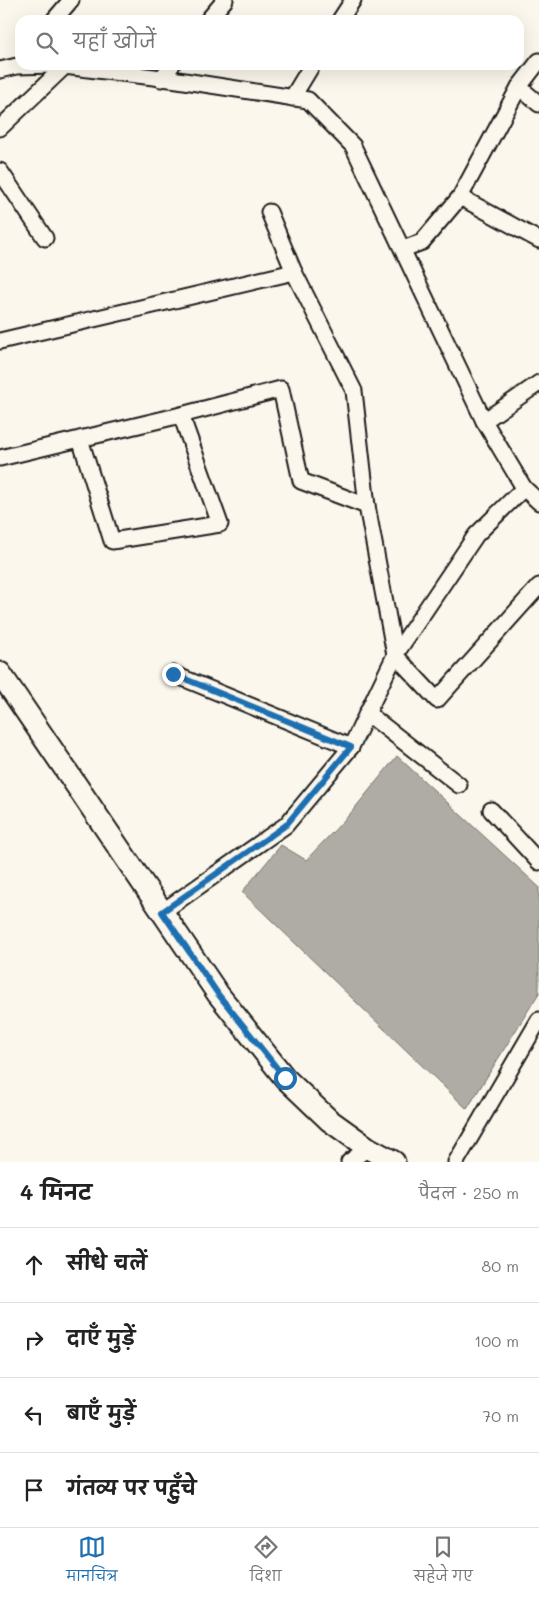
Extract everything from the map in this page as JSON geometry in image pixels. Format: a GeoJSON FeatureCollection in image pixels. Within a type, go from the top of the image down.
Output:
{"type":"FeatureCollection","features":[{"type":"Feature","properties":{"kind":"main road"},"geometry":{"type":"LineString","coordinates":[[0,673],[218,994],[285,1078],[329,1120],[368,1148],[394,1162]]}},
{"type":"Feature","properties":{"kind":"street"},"geometry":{"type":"LineString","coordinates":[[58,15],[71,0]]}},
{"type":"Feature","properties":{"kind":"street"},"geometry":{"type":"LineString","coordinates":[[212,15],[224,0]]}},
{"type":"Feature","properties":{"kind":"street"},"geometry":{"type":"LineString","coordinates":[[343,15],[353,0]]}},
{"type":"Feature","properties":{"kind":"street"},"geometry":{"type":"LineString","coordinates":[[402,249],[422,242],[460,197],[519,87],[539,60]]}},
{"type":"Feature","properties":{"kind":"street"},"geometry":{"type":"LineString","coordinates":[[0,70],[15,65]]}},
{"type":"Feature","properties":{"kind":"street"},"geometry":{"type":"LineString","coordinates":[[0,128],[55,70]]}},
{"type":"Feature","properties":{"kind":"street"},"geometry":{"type":"LineString","coordinates":[[90,70],[308,100],[353,146],[484,421],[524,488],[539,502]]}},
{"type":"Feature","properties":{"kind":"street"},"geometry":{"type":"LineString","coordinates":[[160,79],[168,70]]}},
{"type":"Feature","properties":{"kind":"street"},"geometry":{"type":"LineString","coordinates":[[292,98],[309,70]]}},
{"type":"Feature","properties":{"kind":"street"},"geometry":{"type":"LineString","coordinates":[[519,87],[539,104]]}},
{"type":"Feature","properties":{"kind":"street"},"geometry":{"type":"LineString","coordinates":[[0,170],[45,238]]}},
{"type":"Feature","properties":{"kind":"street"},"geometry":{"type":"LineString","coordinates":[[460,197],[539,240]]}},
{"type":"Feature","properties":{"kind":"street"},"geometry":{"type":"LineString","coordinates":[[269,212],[294,272],[354,391],[367,506],[395,655],[437,700],[539,586]]}},
{"type":"Feature","properties":{"kind":"street"},"geometry":{"type":"LineString","coordinates":[[0,341],[294,272]]}},
{"type":"Feature","properties":{"kind":"street"},"geometry":{"type":"LineString","coordinates":[[484,421],[539,383]]}},
{"type":"Feature","properties":{"kind":"street"},"geometry":{"type":"LineString","coordinates":[[0,458],[281,389],[301,481],[367,506]]}},
{"type":"Feature","properties":{"kind":"street"},"geometry":{"type":"LineString","coordinates":[[80,439],[112,542],[220,524],[181,415]]}},
{"type":"Feature","properties":{"kind":"street"},"geometry":{"type":"LineString","coordinates":[[162,912],[286,825],[351,747],[395,655],[476,535],[524,488]]}},
{"type":"Feature","properties":{"kind":"street"},"geometry":{"type":"LineString","coordinates":[[173,674],[351,747]]}},
{"type":"Feature","properties":{"kind":"street"},"geometry":{"type":"LineString","coordinates":[[367,714],[459,785]]}},
{"type":"Feature","properties":{"kind":"street"},"geometry":{"type":"LineString","coordinates":[[491,810],[539,862]]}},
{"type":"Feature","properties":{"kind":"street"},"geometry":{"type":"LineString","coordinates":[[456,1162],[538,1024]]}},
{"type":"Feature","properties":{"kind":"street"},"geometry":{"type":"LineString","coordinates":[[350,1162],[368,1148]]}},
{"type":"Feature","properties":{"kind":"shaded area"},"geometry":{"type":"Polygon","coordinates":[[[397,756],[539,887],[539,993],[467,1109],[242,892],[281,845],[306,860],[350,814],[397,756]]]}},
{"type":"Feature","properties":{"kind":"route"},"geometry":{"type":"LineString","coordinates":[[173,674],[351,747],[286,825],[162,912],[218,994],[285,1078]]}}]}
